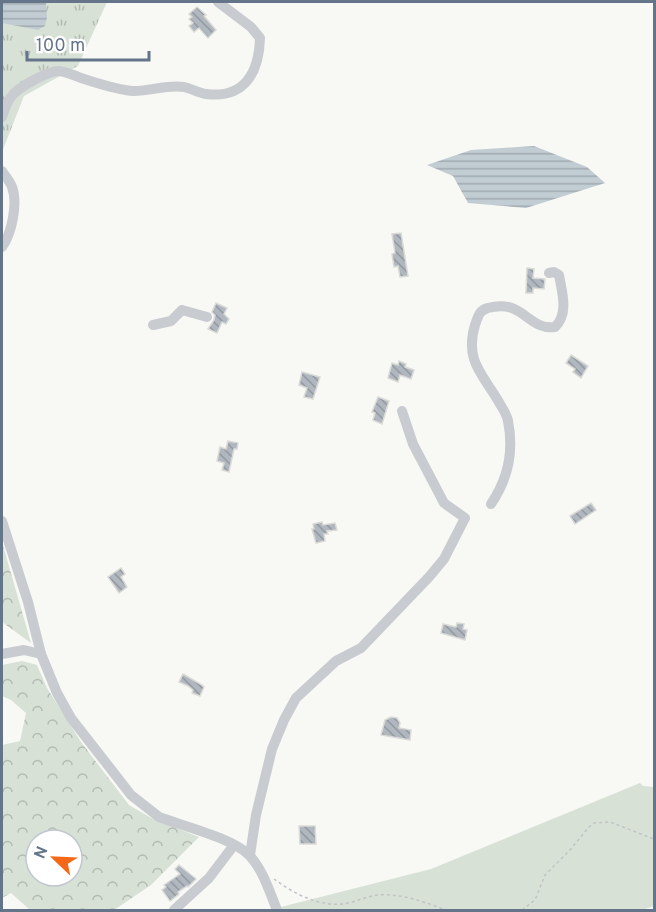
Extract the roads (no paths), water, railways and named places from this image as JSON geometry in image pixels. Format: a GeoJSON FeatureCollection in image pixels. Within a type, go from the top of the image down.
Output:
{"type":"FeatureCollection","features":[{"type":"Feature","properties":{"kind":"street"},"geometry":{"type":"LineString","coordinates":[[2,117],[11,97],[19,89],[57,71],[134,91],[184,87],[204,94],[219,94],[237,90],[247,82],[255,70],[260,53],[260,38],[251,27],[218,2]]}},
{"type":"Feature","properties":{"kind":"street"},"geometry":{"type":"LineString","coordinates":[[2,171],[11,184],[15,197],[9,231],[2,247]]}},
{"type":"Feature","properties":{"kind":"street"},"geometry":{"type":"LineString","coordinates":[[490,504],[501,489],[509,462],[508,418],[471,355],[473,333],[479,313],[486,308],[497,307],[519,310],[540,327],[555,327],[560,322],[563,312],[563,296],[559,275],[554,272],[549,273]]}},
{"type":"Feature","properties":{"kind":"street"},"geometry":{"type":"LineString","coordinates":[[153,325],[171,321],[182,310],[207,317]]}},
{"type":"Feature","properties":{"kind":"street"},"geometry":{"type":"LineString","coordinates":[[250,855],[256,815],[272,749],[296,698],[336,661],[361,648],[429,577],[444,559],[465,518],[444,503],[413,444],[402,411]]}},
{"type":"Feature","properties":{"kind":"street"},"geometry":{"type":"LineString","coordinates":[[2,521],[28,602],[41,654],[57,693],[71,718],[131,795],[159,817],[234,845],[250,855],[277,910]]}},
{"type":"Feature","properties":{"kind":"street"},"geometry":{"type":"LineString","coordinates":[[2,654],[24,650],[41,654]]}},
{"type":"Feature","properties":{"kind":"street"},"geometry":{"type":"LineString","coordinates":[[174,910],[209,878],[234,845]]}}]}
